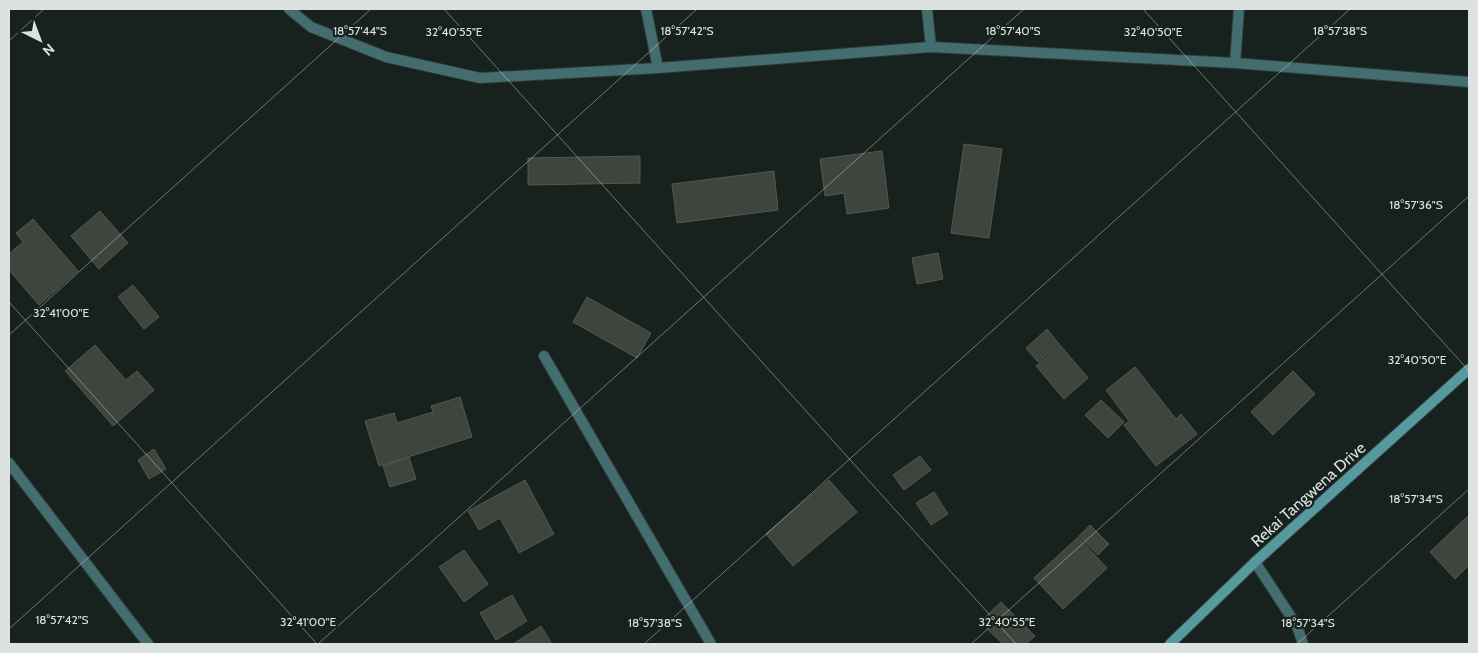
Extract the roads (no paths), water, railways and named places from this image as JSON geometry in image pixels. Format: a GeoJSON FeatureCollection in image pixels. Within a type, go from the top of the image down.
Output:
{"type":"FeatureCollection","features":[{"type":"Feature","properties":{"kind":"main road","name":"Rekai Tangwena Drive"},"geometry":{"type":"LineString","coordinates":[[1170,644],[1255,562],[1469,368]]}},
{"type":"Feature","properties":{"kind":"street"},"geometry":{"type":"LineString","coordinates":[[289,9],[311,27],[386,57],[480,78],[658,68],[931,47],[1235,63],[1469,82]]}},
{"type":"Feature","properties":{"kind":"street"},"geometry":{"type":"LineString","coordinates":[[646,9],[658,68]]}},
{"type":"Feature","properties":{"kind":"street"},"geometry":{"type":"LineString","coordinates":[[927,9],[931,47]]}},
{"type":"Feature","properties":{"kind":"street"},"geometry":{"type":"LineString","coordinates":[[1235,63],[1239,9]]}},
{"type":"Feature","properties":{"kind":"street"},"geometry":{"type":"LineString","coordinates":[[544,356],[711,644]]}},
{"type":"Feature","properties":{"kind":"street"},"geometry":{"type":"LineString","coordinates":[[9,463],[148,644]]}},
{"type":"Feature","properties":{"kind":"street"},"geometry":{"type":"LineString","coordinates":[[1255,562],[1297,626],[1302,644]]}}]}
